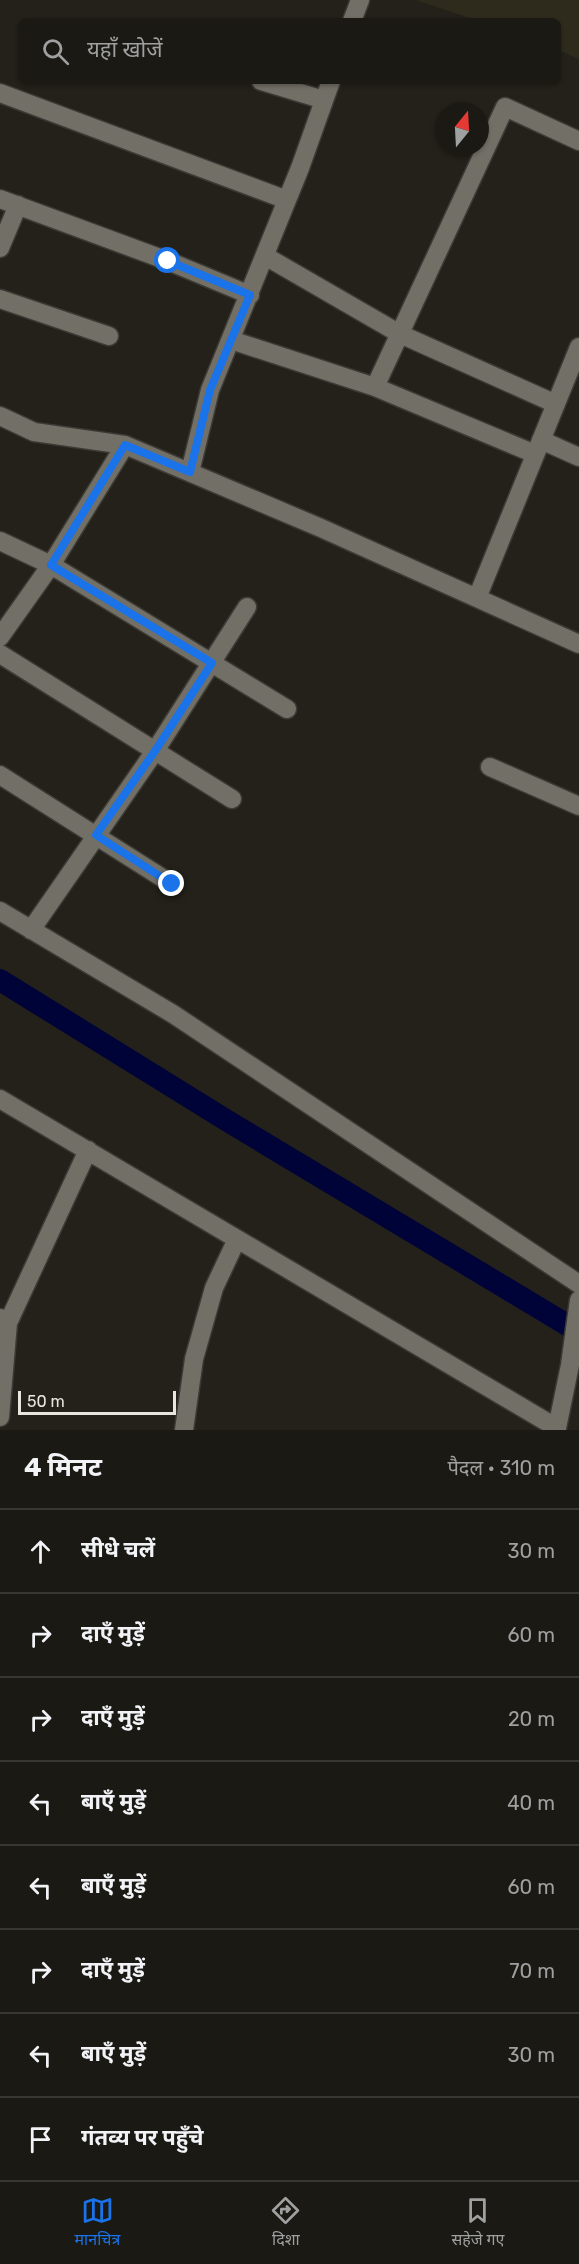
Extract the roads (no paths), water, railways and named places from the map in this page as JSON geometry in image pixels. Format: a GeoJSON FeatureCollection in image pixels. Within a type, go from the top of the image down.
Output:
{"type":"FeatureCollection","features":[{"type":"Feature","properties":{"kind":"street"},"geometry":{"type":"LineString","coordinates":[[353,18],[360,0]]}},
{"type":"Feature","properties":{"kind":"street"},"geometry":{"type":"LineString","coordinates":[[271,84],[324,100]]}},
{"type":"Feature","properties":{"kind":"street"},"geometry":{"type":"LineString","coordinates":[[190,472],[210,390],[250,295],[330,84]]}},
{"type":"Feature","properties":{"kind":"street"},"geometry":{"type":"LineString","coordinates":[[0,93],[287,200]]}},
{"type":"Feature","properties":{"kind":"street"},"geometry":{"type":"LineString","coordinates":[[375,387],[505,107],[579,141]]}},
{"type":"Feature","properties":{"kind":"street"},"geometry":{"type":"LineString","coordinates":[[0,199],[168,261],[250,295]]}},
{"type":"Feature","properties":{"kind":"street"},"geometry":{"type":"LineString","coordinates":[[0,248],[18,206]]}},
{"type":"Feature","properties":{"kind":"street"},"geometry":{"type":"LineString","coordinates":[[265,256],[400,334],[556,404]]}},
{"type":"Feature","properties":{"kind":"street"},"geometry":{"type":"LineString","coordinates":[[0,298],[110,336]]}},
{"type":"Feature","properties":{"kind":"street"},"geometry":{"type":"LineString","coordinates":[[231,340],[375,387],[538,447],[579,457]]}},
{"type":"Feature","properties":{"kind":"street"},"geometry":{"type":"LineString","coordinates":[[477,598],[579,347]]}},
{"type":"Feature","properties":{"kind":"street"},"geometry":{"type":"LineString","coordinates":[[0,416],[34,432],[125,445],[321,528],[579,644]]}},
{"type":"Feature","properties":{"kind":"street"},"geometry":{"type":"LineString","coordinates":[[0,637],[51,565],[125,445]]}},
{"type":"Feature","properties":{"kind":"street"},"geometry":{"type":"LineString","coordinates":[[0,541],[51,565],[287,709]]}},
{"type":"Feature","properties":{"kind":"street"},"geometry":{"type":"LineString","coordinates":[[31,930],[155,751],[247,607]]}},
{"type":"Feature","properties":{"kind":"street"},"geometry":{"type":"LineString","coordinates":[[0,654],[232,799]]}},
{"type":"Feature","properties":{"kind":"street"},"geometry":{"type":"LineString","coordinates":[[490,767],[579,806]]}},
{"type":"Feature","properties":{"kind":"street"},"geometry":{"type":"LineString","coordinates":[[0,775],[172,884]]}},
{"type":"Feature","properties":{"kind":"street"},"geometry":{"type":"LineString","coordinates":[[0,911],[173,1014],[579,1284]]}},
{"type":"Feature","properties":{"kind":"street"},"geometry":{"type":"LineString","coordinates":[[0,1099],[557,1429],[570,1365],[579,1300]]}},
{"type":"Feature","properties":{"kind":"street"},"geometry":{"type":"LineString","coordinates":[[0,1417],[4,1321],[88,1150]]}},
{"type":"Feature","properties":{"kind":"street"},"geometry":{"type":"LineString","coordinates":[[184,1430],[197,1348],[214,1288],[237,1239]]}},
{"type":"Feature","properties":{"kind":"waterway"},"geometry":{"type":"LineString","coordinates":[[0,980],[226,1120],[579,1332]]}}]}
